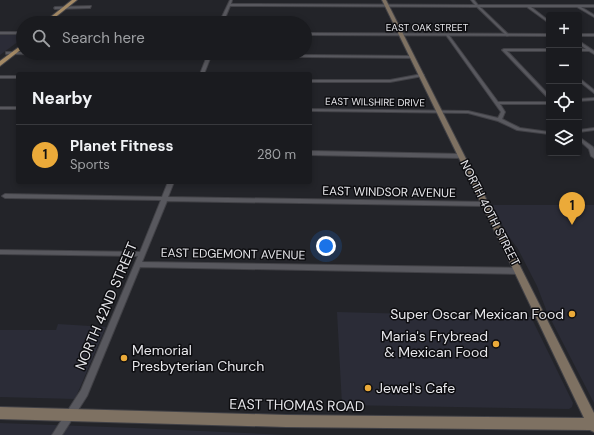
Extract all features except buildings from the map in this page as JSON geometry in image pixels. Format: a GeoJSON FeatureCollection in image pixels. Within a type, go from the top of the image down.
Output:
{"type":"FeatureCollection","features":[{"type":"Feature","properties":{"kind":"main road"},"geometry":{"type":"LineString","coordinates":[[59,16],[76,0]]}},
{"type":"Feature","properties":{"kind":"main road"},"geometry":{"type":"LineString","coordinates":[[56,16],[81,0]]}},
{"type":"Feature","properties":{"kind":"main road","name":"NORTH 40TH STREET"},"geometry":{"type":"LineString","coordinates":[[384,0],[594,425]]}},
{"type":"Feature","properties":{"kind":"main road"},"geometry":{"type":"LineString","coordinates":[[0,58],[16,46]]}},
{"type":"Feature","properties":{"kind":"main road"},"geometry":{"type":"LineString","coordinates":[[0,64],[14,53]]}},
{"type":"Feature","properties":{"kind":"main road","name":"EAST THOMAS ROAD"},"geometry":{"type":"LineString","coordinates":[[0,413],[286,421],[594,425]]}},
{"type":"Feature","properties":{"kind":"street"},"geometry":{"type":"LineString","coordinates":[[225,16],[231,0]]}},
{"type":"Feature","properties":{"kind":"street"},"geometry":{"type":"LineString","coordinates":[[414,0],[419,5]]}},
{"type":"Feature","properties":{"kind":"street"},"geometry":{"type":"LineString","coordinates":[[443,0],[447,5]]}},
{"type":"Feature","properties":{"kind":"street"},"geometry":{"type":"LineString","coordinates":[[472,0],[507,35]]}},
{"type":"Feature","properties":{"kind":"street"},"geometry":{"type":"LineString","coordinates":[[501,0],[507,5]]}},
{"type":"Feature","properties":{"kind":"street"},"geometry":{"type":"LineString","coordinates":[[540,0],[548,6]]}},
{"type":"Feature","properties":{"kind":"street"},"geometry":{"type":"LineString","coordinates":[[583,2],[588,6]]}},
{"type":"Feature","properties":{"kind":"street"},"geometry":{"type":"LineString","coordinates":[[229,5],[594,6]]}},
{"type":"Feature","properties":{"kind":"street"},"geometry":{"type":"LineString","coordinates":[[528,6],[546,20]]}},
{"type":"Feature","properties":{"kind":"street"},"geometry":{"type":"LineString","coordinates":[[578,6],[594,16]]}},
{"type":"Feature","properties":{"kind":"street"},"geometry":{"type":"LineString","coordinates":[[54,8],[89,8]]}},
{"type":"Feature","properties":{"kind":"street"},"geometry":{"type":"LineString","coordinates":[[0,33],[16,33]]}},
{"type":"Feature","properties":{"kind":"street","name":"EAST OAK STREET"},"geometry":{"type":"LineString","coordinates":[[312,34],[546,35]]}},
{"type":"Feature","properties":{"kind":"street"},"geometry":{"type":"LineString","coordinates":[[448,35],[503,112],[500,120]]}},
{"type":"Feature","properties":{"kind":"street"},"geometry":{"type":"LineString","coordinates":[[582,35],[594,35]]}},
{"type":"Feature","properties":{"kind":"street"},"geometry":{"type":"LineString","coordinates":[[582,44],[594,53]]}},
{"type":"Feature","properties":{"kind":"street"},"geometry":{"type":"LineString","coordinates":[[546,50],[504,50],[546,94]]}},
{"type":"Feature","properties":{"kind":"street"},"geometry":{"type":"LineString","coordinates":[[582,50],[589,50]]}},
{"type":"Feature","properties":{"kind":"street"},"geometry":{"type":"LineString","coordinates":[[7,53],[14,53]]}},
{"type":"Feature","properties":{"kind":"street"},"geometry":{"type":"LineString","coordinates":[[312,56],[412,57]]}},
{"type":"Feature","properties":{"kind":"street"},"geometry":{"type":"LineString","coordinates":[[203,72],[208,60]]}},
{"type":"Feature","properties":{"kind":"street"},"geometry":{"type":"LineString","coordinates":[[312,80],[390,81],[422,75]]}},
{"type":"Feature","properties":{"kind":"street"},"geometry":{"type":"LineString","coordinates":[[0,77],[16,77]]}},
{"type":"Feature","properties":{"kind":"street"},"geometry":{"type":"LineString","coordinates":[[582,82],[594,92]]}},
{"type":"Feature","properties":{"kind":"street"},"geometry":{"type":"LineString","coordinates":[[582,100],[594,98]]}},
{"type":"Feature","properties":{"kind":"street"},"geometry":{"type":"LineString","coordinates":[[497,103],[546,103]]}},
{"type":"Feature","properties":{"kind":"street"},"geometry":{"type":"LineString","coordinates":[[0,108],[16,108]]}},
{"type":"Feature","properties":{"kind":"street","name":"EAST WILSHIRE DRIVE"},"geometry":{"type":"LineString","coordinates":[[312,110],[474,113],[500,120],[518,132],[546,133]]}},
{"type":"Feature","properties":{"kind":"street"},"geometry":{"type":"LineString","coordinates":[[582,131],[594,129]]}},
{"type":"Feature","properties":{"kind":"street"},"geometry":{"type":"LineString","coordinates":[[582,140],[591,148],[594,156]]}},
{"type":"Feature","properties":{"kind":"street"},"geometry":{"type":"LineString","coordinates":[[312,153],[461,156]]}},
{"type":"Feature","properties":{"kind":"street","name":"NORTH 42ND STREET"},"geometry":{"type":"LineString","coordinates":[[57,435],[84,393],[170,184]]}},
{"type":"Feature","properties":{"kind":"street","name":"EAST WINDSOR AVENUE"},"geometry":{"type":"LineString","coordinates":[[5,196],[486,204]]}},
{"type":"Feature","properties":{"kind":"street"},"geometry":{"type":"LineString","coordinates":[[0,252],[141,254]]}},
{"type":"Feature","properties":{"kind":"street","name":"EAST EDGEMONT AVENUE"},"geometry":{"type":"LineString","coordinates":[[138,264],[519,271]]}},
{"type":"Feature","properties":{"kind":"shaded area"},"geometry":{"type":"Polygon","coordinates":[[[0,34],[16,34],[16,43],[0,55],[0,34]]]}},
{"type":"Feature","properties":{"kind":"shaded area"},"geometry":{"type":"Polygon","coordinates":[[[492,205],[594,205],[594,403],[547,312],[537,286],[518,249],[507,234],[492,205]]]}},
{"type":"Feature","properties":{"kind":"shaded area"},"geometry":{"type":"Polygon","coordinates":[[[337,312],[531,317],[573,403],[572,407],[569,409],[342,405],[337,312]]]}},
{"type":"Feature","properties":{"kind":"shaded area"},"geometry":{"type":"Polygon","coordinates":[[[58,324],[106,327],[75,399],[0,397],[0,330],[56,330],[58,324]]]}},
{"type":"Feature","properties":{"kind":"shaded area"},"geometry":{"type":"Polygon","coordinates":[[[0,423],[135,428],[287,435],[0,435],[0,423]]]}},
{"type":"Feature","properties":{"kind":"place","name":"Planet Fitness"},"geometry":{"type":"Point","coordinates":[572,225]}},
{"type":"Feature","properties":{"kind":"place","name":"Super Oscar Mexican Food"},"geometry":{"type":"Point","coordinates":[572,314]}},
{"type":"Feature","properties":{"kind":"place","name":"Maria's Frybread & Mexican Food"},"geometry":{"type":"Point","coordinates":[496,344]}},
{"type":"Feature","properties":{"kind":"place","name":"Memorial Presbyterian Church"},"geometry":{"type":"Point","coordinates":[124,358]}},
{"type":"Feature","properties":{"kind":"place","name":"Jewel's Cafe"},"geometry":{"type":"Point","coordinates":[368,388]}}]}
